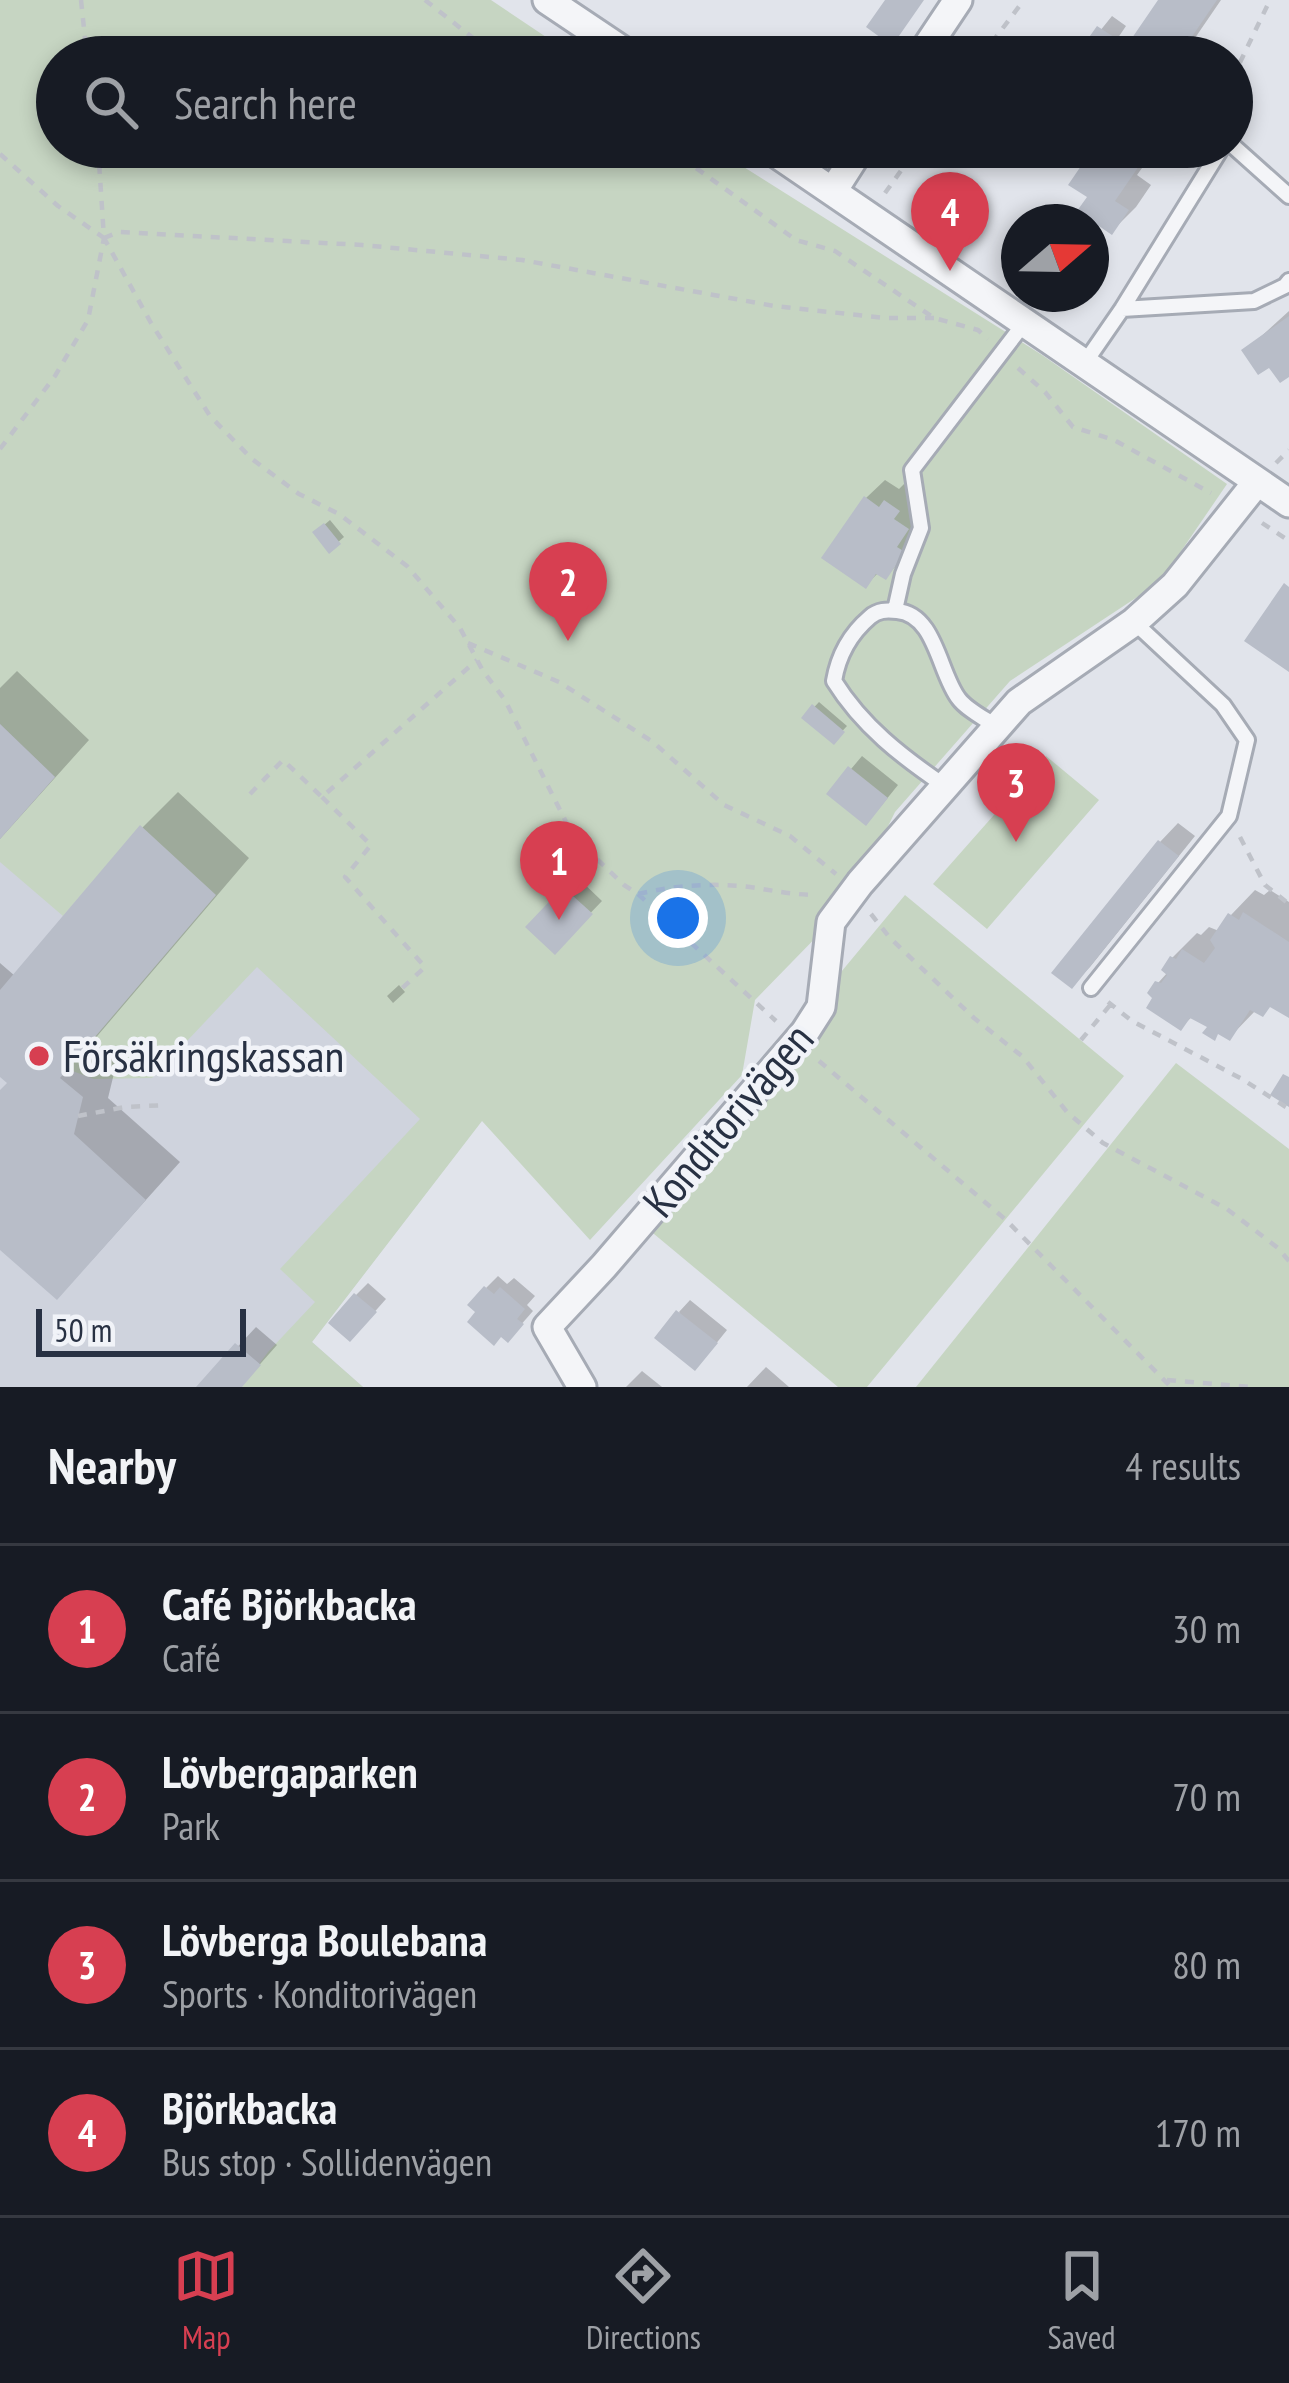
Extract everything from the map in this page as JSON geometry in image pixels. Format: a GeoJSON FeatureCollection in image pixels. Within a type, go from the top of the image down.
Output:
{"type":"FeatureCollection","features":[{"type":"Feature","properties":{"kind":"street"},"geometry":{"type":"LineString","coordinates":[[547,0],[601,36]]}},
{"type":"Feature","properties":{"kind":"street"},"geometry":{"type":"LineString","coordinates":[[934,36],[958,0]]}},
{"type":"Feature","properties":{"kind":"street"},"geometry":{"type":"LineString","coordinates":[[799,168],[1289,503]]}},
{"type":"Feature","properties":{"kind":"street"},"geometry":{"type":"LineString","coordinates":[[833,190],[847,168]]}},
{"type":"Feature","properties":{"kind":"street","name":"Konditorivägen"},"geometry":{"type":"LineString","coordinates":[[582,1387],[547,1327],[797,1042],[821,1007],[831,922],[852,890],[1019,702],[1134,622],[1175,585],[1257,482]]}},
{"type":"Feature","properties":{"kind":"lane"},"geometry":{"type":"LineString","coordinates":[[1253,164],[1289,196]]}},
{"type":"Feature","properties":{"kind":"lane"},"geometry":{"type":"LineString","coordinates":[[1084,364],[1209,168]]}},
{"type":"Feature","properties":{"kind":"lane"},"geometry":{"type":"LineString","coordinates":[[1122,309],[1254,301],[1289,281]]}},
{"type":"Feature","properties":{"kind":"lane"},"geometry":{"type":"LineString","coordinates":[[895,610],[921,528],[912,470],[1025,322]]}},
{"type":"Feature","properties":{"kind":"lane"},"geometry":{"type":"LineString","coordinates":[[945,787],[901,757],[848,704],[833,682],[838,657],[868,619],[881,610],[895,610],[918,619],[959,700],[998,727]]}},
{"type":"Feature","properties":{"kind":"lane"},"geometry":{"type":"LineString","coordinates":[[1090,988],[1229,816],[1247,740],[1223,705],[1134,622]]}},
{"type":"Feature","properties":{"kind":"path"},"geometry":{"type":"LineString","coordinates":[[81,0],[85,36]]}},
{"type":"Feature","properties":{"kind":"path"},"geometry":{"type":"LineString","coordinates":[[425,0],[470,36]]}},
{"type":"Feature","properties":{"kind":"path"},"geometry":{"type":"LineString","coordinates":[[997,36],[1024,0]]}},
{"type":"Feature","properties":{"kind":"path"},"geometry":{"type":"LineString","coordinates":[[1253,36],[1270,0]]}},
{"type":"Feature","properties":{"kind":"path"},"geometry":{"type":"LineString","coordinates":[[0,154],[58,206],[104,238],[210,416],[252,459],[299,494],[339,514],[406,566],[460,628],[505,700],[573,836],[797,1042],[1006,1220],[1171,1387]]}},
{"type":"Feature","properties":{"kind":"path"},"geometry":{"type":"LineString","coordinates":[[0,449],[55,376],[88,320],[104,238],[101,168]]}},
{"type":"Feature","properties":{"kind":"path"},"geometry":{"type":"LineString","coordinates":[[696,168],[796,240],[835,251],[934,318]]}},
{"type":"Feature","properties":{"kind":"path"},"geometry":{"type":"LineString","coordinates":[[885,193],[903,168]]}},
{"type":"Feature","properties":{"kind":"path"},"geometry":{"type":"LineString","coordinates":[[104,238],[119,232],[362,245],[522,260],[774,306],[885,318],[934,318],[978,330],[1045,392],[1073,428],[1114,440],[1236,506],[1289,541]]}},
{"type":"Feature","properties":{"kind":"path"},"geometry":{"type":"LineString","coordinates":[[468,643],[559,682],[653,742],[724,805],[790,836],[828,866],[890,938],[974,1018],[1023,1057],[1067,1112],[1103,1143],[1227,1209],[1289,1261]]}},
{"type":"Feature","properties":{"kind":"path"},"geometry":{"type":"LineString","coordinates":[[322,796],[477,660]]}},
{"type":"Feature","properties":{"kind":"path"},"geometry":{"type":"LineString","coordinates":[[250,794],[283,760],[371,845],[345,877],[425,967],[397,993]]}},
{"type":"Feature","properties":{"kind":"path"},"geometry":{"type":"LineString","coordinates":[[1229,816],[1265,885],[1289,904]]}},
{"type":"Feature","properties":{"kind":"path"},"geometry":{"type":"LineString","coordinates":[[638,894],[674,885],[744,886],[824,896],[852,890]]}},
{"type":"Feature","properties":{"kind":"path"},"geometry":{"type":"LineString","coordinates":[[1090,988],[1132,1021],[1289,1109]]}},
{"type":"Feature","properties":{"kind":"path"},"geometry":{"type":"LineString","coordinates":[[1081,1040],[1111,1004]]}},
{"type":"Feature","properties":{"kind":"path"},"geometry":{"type":"LineString","coordinates":[[78,1116],[166,1105]]}},
{"type":"Feature","properties":{"kind":"path"},"geometry":{"type":"LineString","coordinates":[[1165,1380],[1250,1387]]}},
{"type":"Feature","properties":{"kind":"shaded area"},"geometry":{"type":"Polygon","coordinates":[[[0,574],[482,1120],[312,1342],[363,1387],[0,1387],[0,574]]]}},
{"type":"Feature","properties":{"kind":"green space"},"geometry":{"type":"Polygon","coordinates":[[[0,0],[491,0],[545,36],[36,36],[36,168],[745,168],[1042,355],[1227,484],[1160,582],[1010,681],[895,812],[860,883],[831,922],[755,1000],[742,1075],[590,1240],[482,1121],[312,1342],[363,1387],[242,1387],[315,1302],[280,1269],[420,1119],[257,967],[152,1078],[94,1079],[67,1069],[141,826],[63,916],[0,862],[0,839],[55,777],[0,724],[0,0]]]}},
{"type":"Feature","properties":{"kind":"green space"},"geometry":{"type":"Polygon","coordinates":[[[1046,756],[1099,800],[987,929],[933,884],[1046,756]]]}},
{"type":"Feature","properties":{"kind":"green space"},"geometry":{"type":"Polygon","coordinates":[[[905,895],[1124,1076],[867,1387],[838,1387],[636,1219],[905,895]]]}},
{"type":"Feature","properties":{"kind":"green space"},"geometry":{"type":"Polygon","coordinates":[[[1176,1063],[1289,1149],[1289,1387],[916,1387],[1176,1063]]]}},
{"type":"Feature","properties":{"kind":"building"},"geometry":{"type":"Polygon","coordinates":[[[885,0],[924,0],[899,36],[878,36],[866,27],[885,0]]]}},
{"type":"Feature","properties":{"kind":"building"},"geometry":{"type":"Polygon","coordinates":[[[1158,0],[1217,0],[1192,36],[1133,36],[1158,0]]]}},
{"type":"Feature","properties":{"kind":"building"},"geometry":{"type":"Polygon","coordinates":[[[1097,26],[1112,36],[1090,36],[1097,26]]]}},
{"type":"Feature","properties":{"kind":"building"},"geometry":{"type":"Polygon","coordinates":[[[1080,168],[1138,168],[1115,201],[1129,210],[1112,235],[1109,204],[1082,204],[1087,197],[1068,185],[1080,168]]]}},
{"type":"Feature","properties":{"kind":"building"},"geometry":{"type":"Polygon","coordinates":[[[1289,316],[1289,377],[1280,383],[1269,368],[1258,375],[1241,350],[1289,316]]]}},
{"type":"Feature","properties":{"kind":"building"},"geometry":{"type":"Polygon","coordinates":[[[864,496],[879,507],[884,500],[900,511],[894,519],[909,529],[897,547],[905,552],[886,580],[876,574],[866,589],[821,558],[864,496]]]}},
{"type":"Feature","properties":{"kind":"building"},"geometry":{"type":"Polygon","coordinates":[[[324,523],[341,544],[329,554],[312,532],[324,523]]]}},
{"type":"Feature","properties":{"kind":"building"},"geometry":{"type":"Polygon","coordinates":[[[1284,583],[1289,587],[1289,672],[1244,641],[1284,583]]]}},
{"type":"Feature","properties":{"kind":"building"},"geometry":{"type":"Polygon","coordinates":[[[812,704],[845,732],[834,745],[801,718],[812,704]]]}},
{"type":"Feature","properties":{"kind":"building"},"geometry":{"type":"Polygon","coordinates":[[[0,724],[55,777],[0,839],[0,724]]]}},
{"type":"Feature","properties":{"kind":"building"},"geometry":{"type":"Polygon","coordinates":[[[848,766],[888,798],[866,826],[826,794],[848,766]]]}},
{"type":"Feature","properties":{"kind":"building","name":"Försäkringskassan"},"geometry":{"type":"Polygon","coordinates":[[[140,825],[216,895],[60,1078],[83,1097],[74,1134],[146,1200],[57,1300],[0,1250],[0,1090],[7,1083],[0,1077],[0,990],[140,825]]]}},
{"type":"Feature","properties":{"kind":"building"},"geometry":{"type":"Polygon","coordinates":[[[1158,840],[1179,856],[1072,989],[1051,973],[1158,840]]]}},
{"type":"Feature","properties":{"kind":"building"},"geometry":{"type":"Polygon","coordinates":[[[563,887],[593,914],[555,955],[525,927],[563,887]]]}},
{"type":"Feature","properties":{"kind":"building"},"geometry":{"type":"Polygon","coordinates":[[[1243,912],[1289,942],[1289,1018],[1270,1007],[1263,1017],[1250,1010],[1230,1041],[1218,1034],[1215,1041],[1202,1033],[1207,1027],[1190,1018],[1181,1031],[1146,1008],[1152,998],[1147,993],[1167,975],[1161,970],[1170,956],[1176,959],[1182,949],[1204,963],[1215,948],[1210,940],[1228,913],[1239,920],[1243,912]]]}},
{"type":"Feature","properties":{"kind":"building"},"geometry":{"type":"Polygon","coordinates":[[[1283,1074],[1289,1077],[1289,1107],[1270,1095],[1283,1074]]]}},
{"type":"Feature","properties":{"kind":"building"},"geometry":{"type":"Polygon","coordinates":[[[484,1286],[494,1294],[500,1287],[525,1309],[517,1319],[524,1324],[508,1343],[501,1337],[494,1346],[467,1322],[475,1312],[467,1305],[484,1286]]]}},
{"type":"Feature","properties":{"kind":"building"},"geometry":{"type":"Polygon","coordinates":[[[354,1293],[377,1312],[350,1342],[328,1323],[354,1293]]]}},
{"type":"Feature","properties":{"kind":"building"},"geometry":{"type":"Polygon","coordinates":[[[676,1310],[718,1343],[695,1371],[654,1338],[676,1310]]]}},
{"type":"Feature","properties":{"kind":"building"},"geometry":{"type":"Polygon","coordinates":[[[235,1343],[261,1365],[242,1387],[196,1387],[235,1343]]]}},
{"type":"Feature","properties":{"kind":"place","name":"Björkbacka"},"geometry":{"type":"Point","coordinates":[950,271]}},
{"type":"Feature","properties":{"kind":"place","name":"Lövbergaparken"},"geometry":{"type":"Point","coordinates":[568,641]}},
{"type":"Feature","properties":{"kind":"place","name":"Lövberga Boulebana"},"geometry":{"type":"Point","coordinates":[1016,842]}},
{"type":"Feature","properties":{"kind":"place","name":"Café Björkbacka"},"geometry":{"type":"Point","coordinates":[559,920]}},
{"type":"Feature","properties":{"kind":"place","name":"Försäkringskassan"},"geometry":{"type":"Point","coordinates":[39,1056]}}]}
